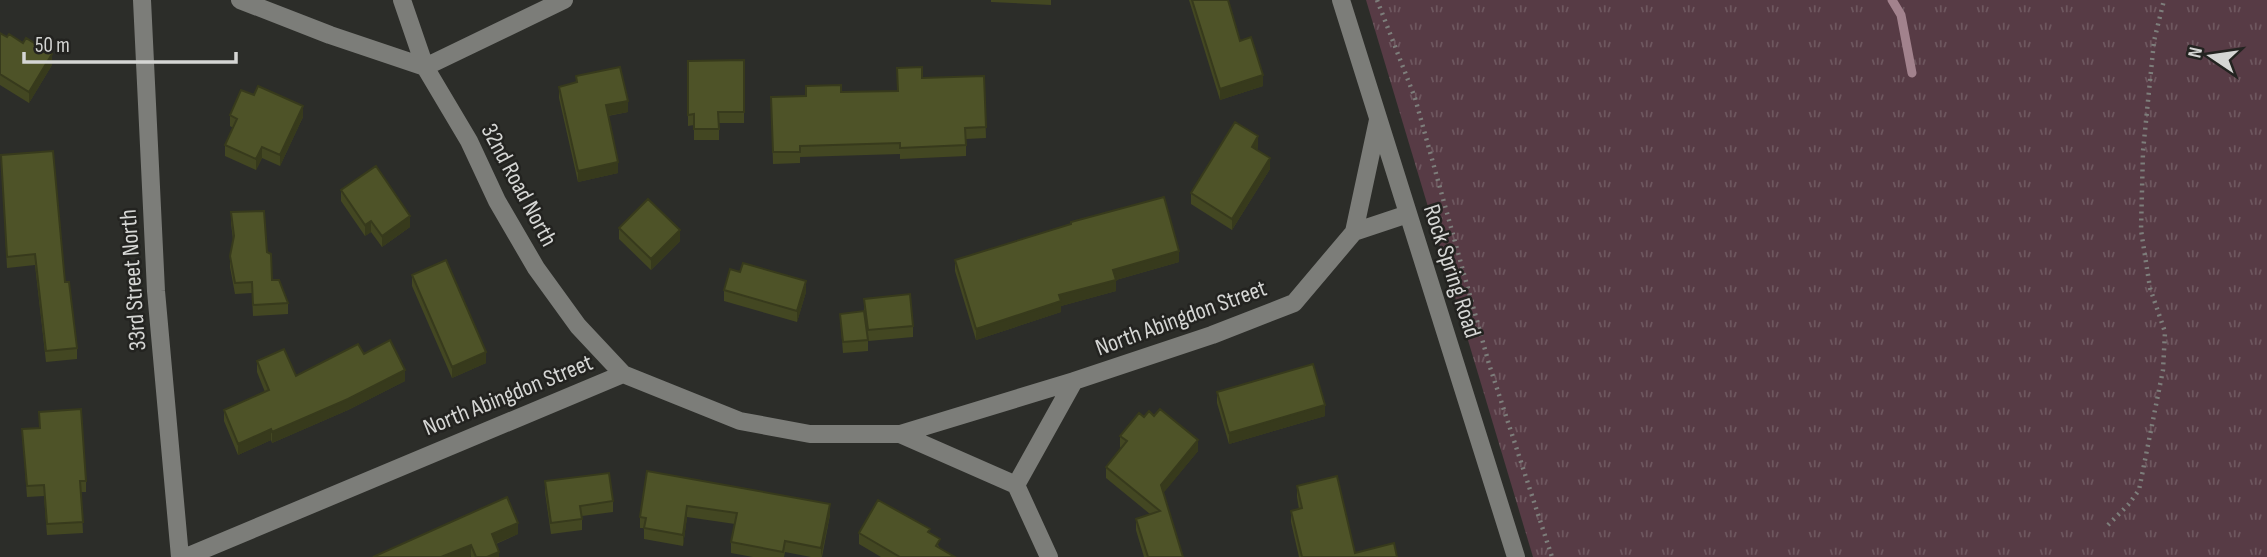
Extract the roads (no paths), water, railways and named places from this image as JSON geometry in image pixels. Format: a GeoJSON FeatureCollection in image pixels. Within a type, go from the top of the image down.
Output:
{"type":"FeatureCollection","features":[{"type":"Feature","properties":{"kind":"street","name":"33rd Street North"},"geometry":{"type":"LineString","coordinates":[[142,0],[156,292],[180,557]]}},
{"type":"Feature","properties":{"kind":"street"},"geometry":{"type":"LineString","coordinates":[[240,0],[330,35],[425,67],[564,0]]}},
{"type":"Feature","properties":{"kind":"street","name":"32nd Road North"},"geometry":{"type":"LineString","coordinates":[[402,0],[425,67],[470,141],[496,201],[536,268],[578,327],[624,374]]}},
{"type":"Feature","properties":{"kind":"street","name":"Rock Spring Road"},"geometry":{"type":"LineString","coordinates":[[1341,0],[1517,557]]}},
{"type":"Feature","properties":{"kind":"street","name":"North Abingdon Street"},"geometry":{"type":"LineString","coordinates":[[186,557],[624,374],[740,421],[810,434],[900,434],[1074,382],[1212,335],[1294,303],[1354,232],[1378,120]]}},
{"type":"Feature","properties":{"kind":"street"},"geometry":{"type":"LineString","coordinates":[[1354,232],[1408,214]]}},
{"type":"Feature","properties":{"kind":"street","name":"North Abingdon Street"},"geometry":{"type":"LineString","coordinates":[[900,434],[1016,485],[1074,382]]}},
{"type":"Feature","properties":{"kind":"street"},"geometry":{"type":"LineString","coordinates":[[1016,485],[1049,557]]}},
{"type":"Feature","properties":{"kind":"waterway"},"geometry":{"type":"LineString","coordinates":[[1892,0],[1901,15],[1912,73]]}}]}
